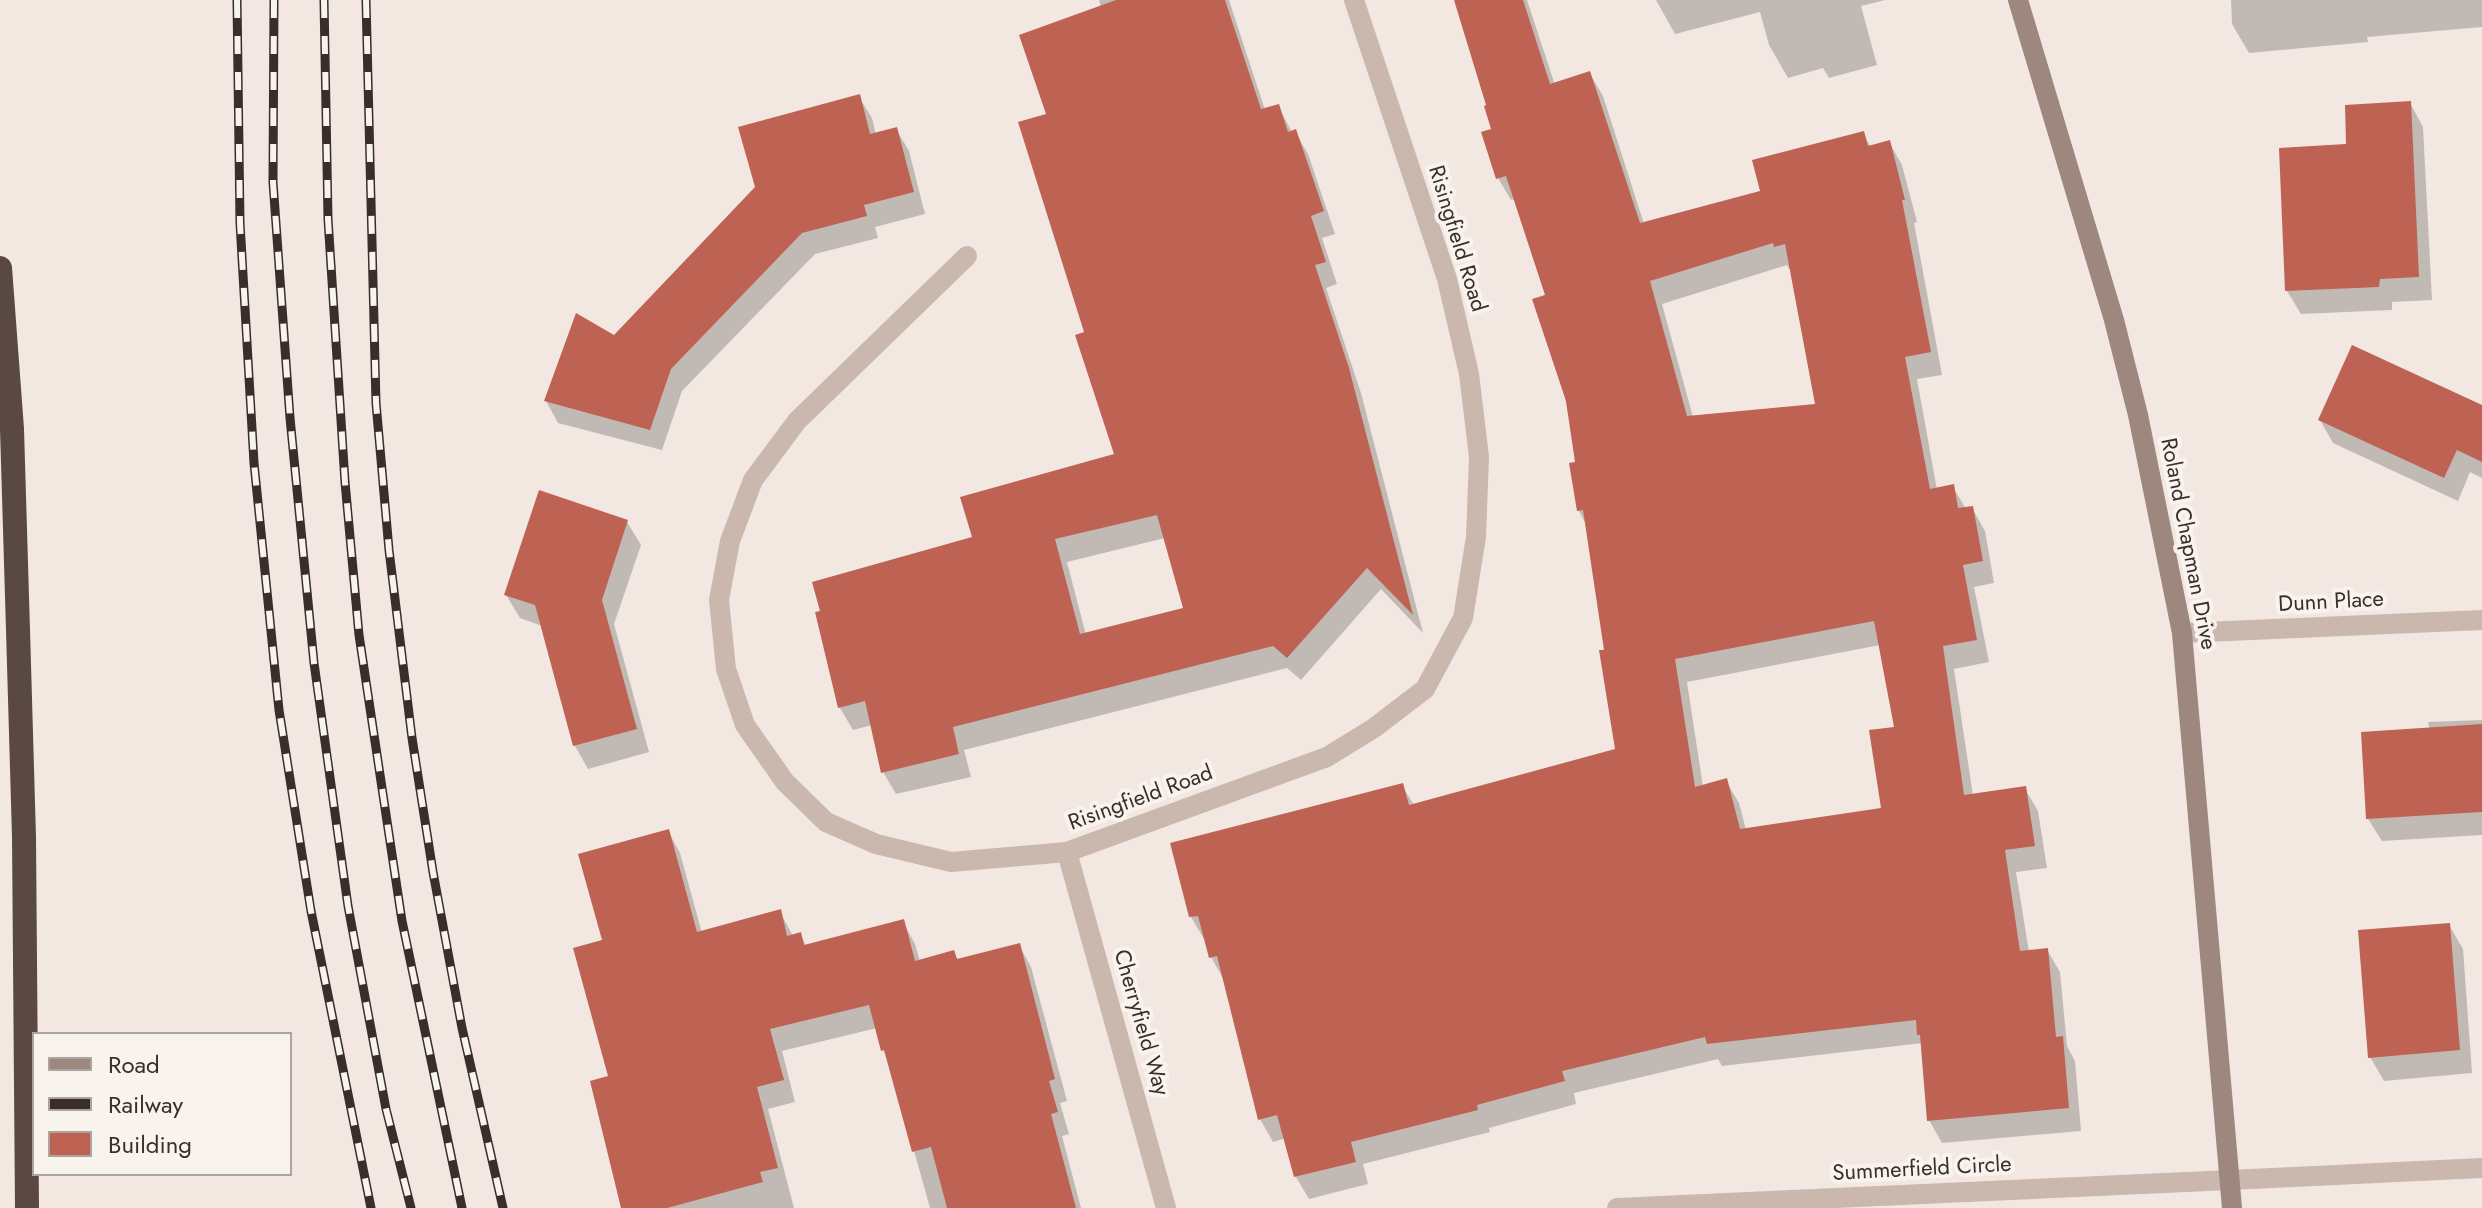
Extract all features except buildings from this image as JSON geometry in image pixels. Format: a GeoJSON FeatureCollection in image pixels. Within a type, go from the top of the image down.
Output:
{"type":"FeatureCollection","features":[{"type":"Feature","properties":{"kind":"highway"},"geometry":{"type":"LineString","coordinates":[[0,268],[12,429],[18,615],[24,837],[27,1208]]}},
{"type":"Feature","properties":{"kind":"street","name":"Risingfield Road"},"geometry":{"type":"LineString","coordinates":[[967,256],[797,421],[753,480],[730,541],[719,600],[726,669],[745,725],[785,782],[826,822],[876,844],[951,862],[1067,852],[1327,757],[1374,728],[1425,689],[1463,618],[1476,537],[1479,457],[1469,374],[1447,279],[1354,0]]}},
{"type":"Feature","properties":{"kind":"street","name":"Roland Chapman Drive"},"geometry":{"type":"LineString","coordinates":[[2018,0],[2114,320],[2138,415],[2182,633],[2232,1208]]}},
{"type":"Feature","properties":{"kind":"street","name":"Dunn Place"},"geometry":{"type":"LineString","coordinates":[[2182,633],[2482,620]]}},
{"type":"Feature","properties":{"kind":"street","name":"Cherryfield Way"},"geometry":{"type":"LineString","coordinates":[[1067,852],[1166,1208]]}},
{"type":"Feature","properties":{"kind":"street","name":"Summerfield Circle"},"geometry":{"type":"LineString","coordinates":[[1617,1208],[2482,1168]]}},
{"type":"Feature","properties":{"kind":"railway"},"geometry":{"type":"LineString","coordinates":[[237,0],[240,223],[254,463],[279,710],[311,911],[371,1208]]}},
{"type":"Feature","properties":{"kind":"railway"},"geometry":{"type":"LineString","coordinates":[[274,0],[273,182],[290,418],[314,663],[348,906],[386,1109],[411,1208]]}},
{"type":"Feature","properties":{"kind":"railway"},"geometry":{"type":"LineString","coordinates":[[324,0],[328,219],[345,482],[359,635],[402,921],[462,1208]]}},
{"type":"Feature","properties":{"kind":"railway"},"geometry":{"type":"LineString","coordinates":[[366,0],[376,403],[389,550],[412,738],[433,872],[462,1028],[503,1208]]}}]}
